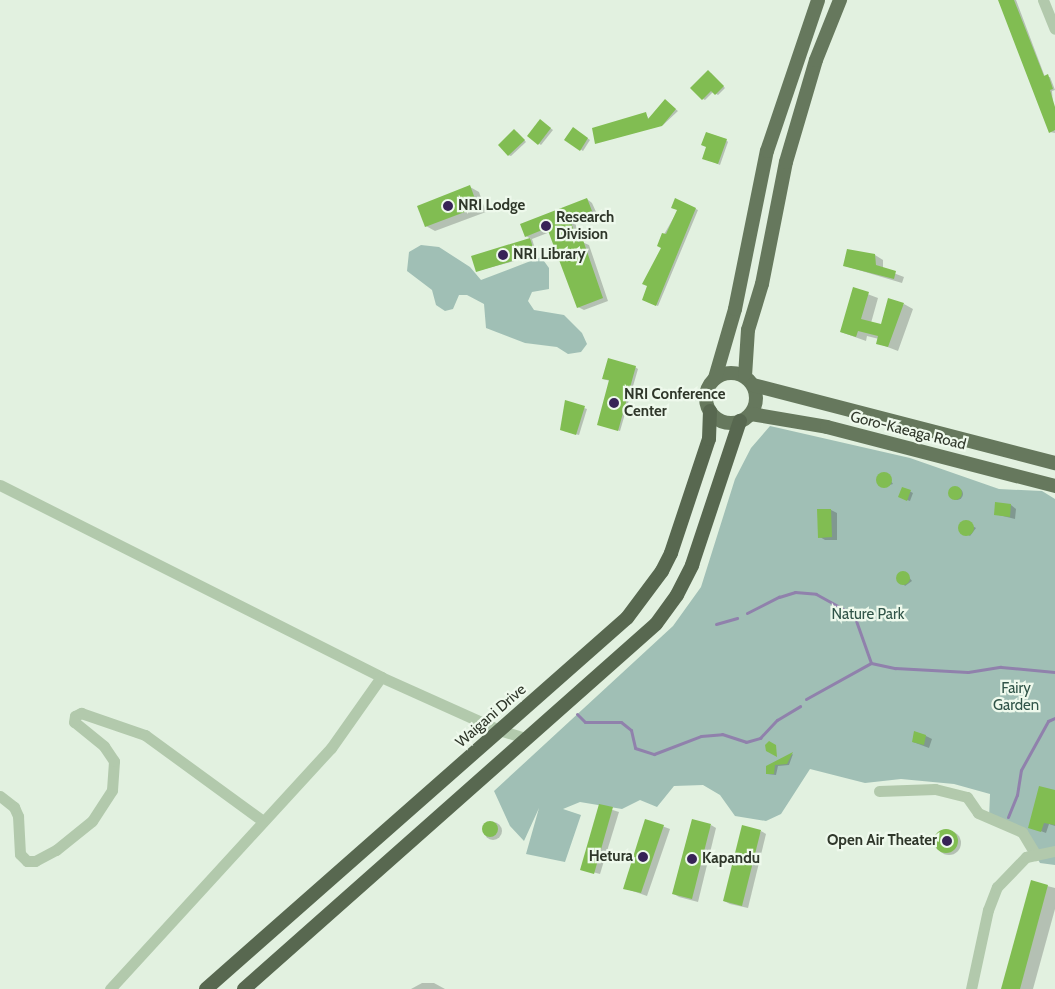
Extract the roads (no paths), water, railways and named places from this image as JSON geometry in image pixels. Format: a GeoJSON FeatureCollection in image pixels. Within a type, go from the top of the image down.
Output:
{"type":"FeatureCollection","features":[{"type":"Feature","properties":{"kind":"highway","name":"Waigani Drive"},"geometry":{"type":"LineString","coordinates":[[206,989],[627,618],[662,571],[702,463],[709,439],[710,412]]}},
{"type":"Feature","properties":{"kind":"highway"},"geometry":{"type":"LineString","coordinates":[[244,989],[638,640],[666,611],[692,564],[746,418]]}},
{"type":"Feature","properties":{"kind":"main road"},"geometry":{"type":"LineString","coordinates":[[818,0],[767,151],[735,309],[715,378],[706,398],[710,412],[723,422],[746,418],[756,399],[749,380],[748,330],[762,284],[786,162],[816,60],[840,0]]}},
{"type":"Feature","properties":{"kind":"main road"},"geometry":{"type":"LineString","coordinates":[[715,378],[730,372],[749,380]]}},
{"type":"Feature","properties":{"kind":"main road","name":"Goro-Kaeaga Road"},"geometry":{"type":"LineString","coordinates":[[749,380],[1055,463]]}},
{"type":"Feature","properties":{"kind":"main road","name":"Goro-Kaeaga Road"},"geometry":{"type":"LineString","coordinates":[[746,418],[827,427],[1055,486]]}},
{"type":"Feature","properties":{"kind":"street"},"geometry":{"type":"LineString","coordinates":[[1043,0],[1055,28]]}},
{"type":"Feature","properties":{"kind":"street"},"geometry":{"type":"LineString","coordinates":[[0,485],[381,677],[499,730],[526,738]]}},
{"type":"Feature","properties":{"kind":"street"},"geometry":{"type":"LineString","coordinates":[[110,989],[331,748],[381,677]]}},
{"type":"Feature","properties":{"kind":"street"},"geometry":{"type":"LineString","coordinates":[[0,796],[14,807],[18,816],[20,854],[27,861],[35,861],[56,850],[92,821],[108,802],[115,769],[112,754],[74,722],[75,716],[81,713],[152,739],[263,821]]}},
{"type":"Feature","properties":{"kind":"street"},"geometry":{"type":"LineString","coordinates":[[879,791],[936,789],[967,797],[978,813],[1022,832],[1036,855]]}},
{"type":"Feature","properties":{"kind":"street"},"geometry":{"type":"LineString","coordinates":[[971,989],[988,910],[997,887],[1026,857],[1055,851]]}},
{"type":"Feature","properties":{"kind":"waterway"},"geometry":{"type":"LineString","coordinates":[[747,613],[779,597],[795,592],[816,594],[854,615],[871,663]]}},
{"type":"Feature","properties":{"kind":"waterway"},"geometry":{"type":"LineString","coordinates":[[716,624],[737,618]]}},
{"type":"Feature","properties":{"kind":"waterway"},"geometry":{"type":"LineString","coordinates":[[806,699],[871,663],[895,668],[968,672],[1001,667],[1055,672]]}},
{"type":"Feature","properties":{"kind":"waterway"},"geometry":{"type":"LineString","coordinates":[[577,714],[585,722],[621,722],[631,730],[635,748],[654,754],[701,736],[722,734],[746,742],[760,738],[777,720],[800,706]]}},
{"type":"Feature","properties":{"kind":"waterway"},"geometry":{"type":"LineString","coordinates":[[1008,817],[1017,795],[1021,770],[1048,721],[1055,718]]}},
{"type":"Feature","properties":{"kind":"place","name":"NRI Lodge"},"geometry":{"type":"Point","coordinates":[448,206]}},
{"type":"Feature","properties":{"kind":"place","name":"Research Division"},"geometry":{"type":"Point","coordinates":[546,226]}},
{"type":"Feature","properties":{"kind":"place","name":"NRI Library"},"geometry":{"type":"Point","coordinates":[503,255]}},
{"type":"Feature","properties":{"kind":"place","name":"NRI Conference Center"},"geometry":{"type":"Point","coordinates":[614,403]}},
{"type":"Feature","properties":{"kind":"place","name":"Open Air Theater"},"geometry":{"type":"Point","coordinates":[947,841]}},
{"type":"Feature","properties":{"kind":"place","name":"Hetura"},"geometry":{"type":"Point","coordinates":[643,857]}},
{"type":"Feature","properties":{"kind":"place","name":"Kapandu"},"geometry":{"type":"Point","coordinates":[692,859]}},
{"type":"Feature","properties":{"kind":"park label","name":"Nature Park"},"geometry":{"type":"Point","coordinates":[868,615]}},
{"type":"Feature","properties":{"kind":"park label","name":"Fairy Garden"},"geometry":{"type":"Point","coordinates":[1016,696]}}]}
